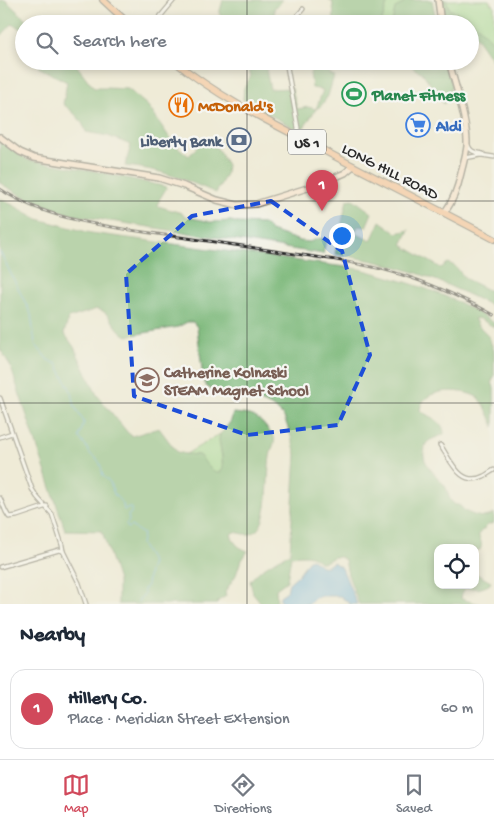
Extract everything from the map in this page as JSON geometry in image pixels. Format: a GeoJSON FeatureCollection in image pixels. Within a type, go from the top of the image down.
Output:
{"type":"FeatureCollection","features":[{"type":"Feature","properties":{"kind":"main road"},"geometry":{"type":"LineString","coordinates":[[104,0],[120,15]]}},
{"type":"Feature","properties":{"kind":"main road","name":"LONG HILL ROAD"},"geometry":{"type":"LineString","coordinates":[[186,70],[222,96],[253,114],[494,239]]}},
{"type":"Feature","properties":{"kind":"street"},"geometry":{"type":"LineString","coordinates":[[162,15],[174,0]]}},
{"type":"Feature","properties":{"kind":"street"},"geometry":{"type":"LineString","coordinates":[[438,0],[440,15]]}},
{"type":"Feature","properties":{"kind":"street"},"geometry":{"type":"LineString","coordinates":[[298,15],[303,9]]}},
{"type":"Feature","properties":{"kind":"street"},"geometry":{"type":"LineString","coordinates":[[288,70],[298,128],[297,137]]}},
{"type":"Feature","properties":{"kind":"street"},"geometry":{"type":"LineString","coordinates":[[452,70],[467,143],[473,152],[488,156]]}},
{"type":"Feature","properties":{"kind":"street"},"geometry":{"type":"LineString","coordinates":[[0,137],[20,152],[34,158],[159,178],[223,202],[237,205],[256,204],[317,185],[345,173],[353,166]]}},
{"type":"Feature","properties":{"kind":"street"},"geometry":{"type":"LineString","coordinates":[[445,212],[450,206],[456,190],[467,143]]}},
{"type":"Feature","properties":{"kind":"street"},"geometry":{"type":"LineString","coordinates":[[464,158],[478,155],[494,157]]}},
{"type":"Feature","properties":{"kind":"street"},"geometry":{"type":"LineString","coordinates":[[0,398],[32,488],[55,520],[63,550],[79,583],[86,604]]}},
{"type":"Feature","properties":{"kind":"street"},"geometry":{"type":"LineString","coordinates":[[0,436],[12,433]]}},
{"type":"Feature","properties":{"kind":"street"},"geometry":{"type":"LineString","coordinates":[[440,446],[457,472],[463,477],[478,479],[494,470]]}},
{"type":"Feature","properties":{"kind":"street"},"geometry":{"type":"LineString","coordinates":[[0,498],[9,517],[46,506]]}},
{"type":"Feature","properties":{"kind":"street"},"geometry":{"type":"LineString","coordinates":[[0,567],[63,550]]}},
{"type":"Feature","properties":{"kind":"highlighted area"},"geometry":{"type":"Polygon","coordinates":[[[271,201],[342,251],[370,355],[338,425],[247,435],[134,396],[126,274],[192,216],[271,201]]]}},
{"type":"Feature","properties":{"kind":"green space"},"geometry":{"type":"Polygon","coordinates":[[[0,0],[5,0],[21,15],[15,15],[15,26],[12,24],[0,37],[0,0]]]}},
{"type":"Feature","properties":{"kind":"green space"},"geometry":{"type":"Polygon","coordinates":[[[223,0],[282,0],[274,8],[275,15],[219,14],[223,0]]]}},
{"type":"Feature","properties":{"kind":"green space"},"geometry":{"type":"Polygon","coordinates":[[[328,0],[388,0],[384,15],[334,15],[332,1],[328,0]]]}},
{"type":"Feature","properties":{"kind":"green space"},"geometry":{"type":"Polygon","coordinates":[[[388,0],[404,0],[403,4],[395,9],[394,15],[384,15],[388,0]]]}},
{"type":"Feature","properties":{"kind":"green space"},"geometry":{"type":"Polygon","coordinates":[[[404,0],[432,0],[435,15],[394,15],[395,8],[403,4],[404,0]]]}},
{"type":"Feature","properties":{"kind":"green space"},"geometry":{"type":"Polygon","coordinates":[[[442,0],[446,0],[450,10],[464,15],[447,15],[443,13],[442,0]]]}},
{"type":"Feature","properties":{"kind":"green space"},"geometry":{"type":"Polygon","coordinates":[[[446,0],[489,0],[494,5],[494,43],[479,28],[479,15],[461,15],[450,10],[446,0]]]}},
{"type":"Feature","properties":{"kind":"green space"},"geometry":{"type":"Polygon","coordinates":[[[479,27],[494,43],[494,63],[479,41],[479,27]]]}},
{"type":"Feature","properties":{"kind":"green space"},"geometry":{"type":"Polygon","coordinates":[[[44,70],[80,70],[94,88],[128,89],[148,106],[174,144],[189,156],[204,139],[218,149],[227,165],[226,174],[216,193],[172,175],[125,166],[131,145],[108,136],[86,132],[80,120],[63,104],[67,82],[44,70]]]}},
{"type":"Feature","properties":{"kind":"green space"},"geometry":{"type":"Polygon","coordinates":[[[249,70],[266,70],[270,89],[292,88],[297,109],[308,107],[316,109],[301,132],[243,100],[244,88],[251,76],[249,70]]]}},
{"type":"Feature","properties":{"kind":"green space"},"geometry":{"type":"Polygon","coordinates":[[[312,70],[329,70],[329,74],[334,76],[328,96],[321,106],[316,109],[323,90],[312,88],[310,73],[312,70]]]}},
{"type":"Feature","properties":{"kind":"green space"},"geometry":{"type":"Polygon","coordinates":[[[416,70],[449,70],[452,86],[444,104],[422,72],[416,70]]]}},
{"type":"Feature","properties":{"kind":"green space"},"geometry":{"type":"Polygon","coordinates":[[[0,141],[28,160],[95,171],[167,187],[159,200],[158,206],[182,213],[184,216],[210,222],[231,221],[264,224],[271,231],[300,241],[309,242],[320,238],[326,240],[323,254],[72,215],[20,195],[0,183],[0,141]]]}},
{"type":"Feature","properties":{"kind":"green space"},"geometry":{"type":"Polygon","coordinates":[[[0,198],[38,219],[91,233],[360,269],[412,284],[463,304],[494,323],[494,327],[480,319],[474,318],[478,326],[488,335],[494,351],[494,376],[492,381],[494,389],[494,427],[479,399],[461,392],[443,392],[427,397],[422,403],[420,411],[436,420],[442,426],[444,434],[426,443],[424,458],[429,468],[445,486],[451,501],[476,516],[484,517],[494,513],[494,523],[488,525],[479,534],[480,550],[479,544],[434,544],[434,589],[465,589],[461,599],[480,604],[359,604],[348,575],[345,560],[340,557],[334,557],[325,562],[320,562],[314,557],[303,555],[291,556],[287,581],[276,589],[277,604],[262,604],[253,593],[250,581],[263,568],[290,553],[296,454],[284,417],[271,406],[252,397],[215,392],[206,386],[203,378],[197,327],[193,322],[187,322],[178,327],[127,336],[119,330],[106,313],[97,309],[69,318],[64,333],[74,347],[97,395],[132,436],[159,428],[177,452],[199,455],[208,467],[214,471],[221,472],[223,468],[219,440],[220,434],[231,421],[233,413],[250,415],[258,419],[274,436],[264,517],[261,525],[254,533],[234,532],[231,534],[237,545],[248,551],[225,592],[226,596],[218,601],[217,604],[118,604],[118,581],[102,531],[65,530],[10,365],[0,349],[0,198]]]}},
{"type":"Feature","properties":{"kind":"green space"},"geometry":{"type":"Polygon","coordinates":[[[353,199],[372,213],[366,227],[358,226],[355,232],[357,234],[371,241],[380,221],[397,233],[409,230],[402,245],[441,268],[448,263],[455,266],[466,279],[494,293],[494,307],[450,286],[416,273],[378,262],[335,254],[347,200],[353,199]]]}},
{"type":"Feature","properties":{"kind":"green space"},"geometry":{"type":"Polygon","coordinates":[[[220,434],[221,472],[213,471],[186,454],[220,434]]]}},
{"type":"Feature","properties":{"kind":"green space"},"geometry":{"type":"Polygon","coordinates":[[[479,575],[491,582],[479,588],[479,575]]]}},
{"type":"Feature","properties":{"kind":"water"},"geometry":{"type":"Polygon","coordinates":[[[311,559],[323,566],[328,566],[333,562],[342,568],[357,604],[350,604],[340,596],[322,596],[315,598],[308,604],[282,604],[280,596],[287,590],[289,583],[311,559]]]}},
{"type":"Feature","properties":{"kind":"waterway"},"geometry":{"type":"LineString","coordinates":[[0,252],[31,314],[35,344],[48,360],[57,364],[72,393],[75,407],[84,422],[79,436],[80,439],[90,454],[98,460],[103,476],[110,482],[114,494],[123,504],[124,510],[131,508],[131,513],[128,515],[129,521],[126,525],[128,528],[131,526],[143,534],[141,544],[152,563],[144,595],[139,599],[138,604]]}},
{"type":"Feature","properties":{"kind":"railway"},"geometry":{"type":"LineString","coordinates":[[0,189],[40,209],[82,222],[329,259],[383,269],[434,286],[494,315]]}},
{"type":"Feature","properties":{"kind":"place","name":"Planet Fitness"},"geometry":{"type":"Point","coordinates":[354,94]}},
{"type":"Feature","properties":{"kind":"place","name":"McDonald's"},"geometry":{"type":"Point","coordinates":[181,105]}},
{"type":"Feature","properties":{"kind":"place","name":"Aldi"},"geometry":{"type":"Point","coordinates":[418,125]}},
{"type":"Feature","properties":{"kind":"place","name":"Liberty Bank"},"geometry":{"type":"Point","coordinates":[239,140]}},
{"type":"Feature","properties":{"kind":"place","name":"Hillery Co."},"geometry":{"type":"Point","coordinates":[322,211]}},
{"type":"Feature","properties":{"kind":"place","name":"Catherine Kolnaski STEAM Magnet School"},"geometry":{"type":"Point","coordinates":[147,380]}}]}
